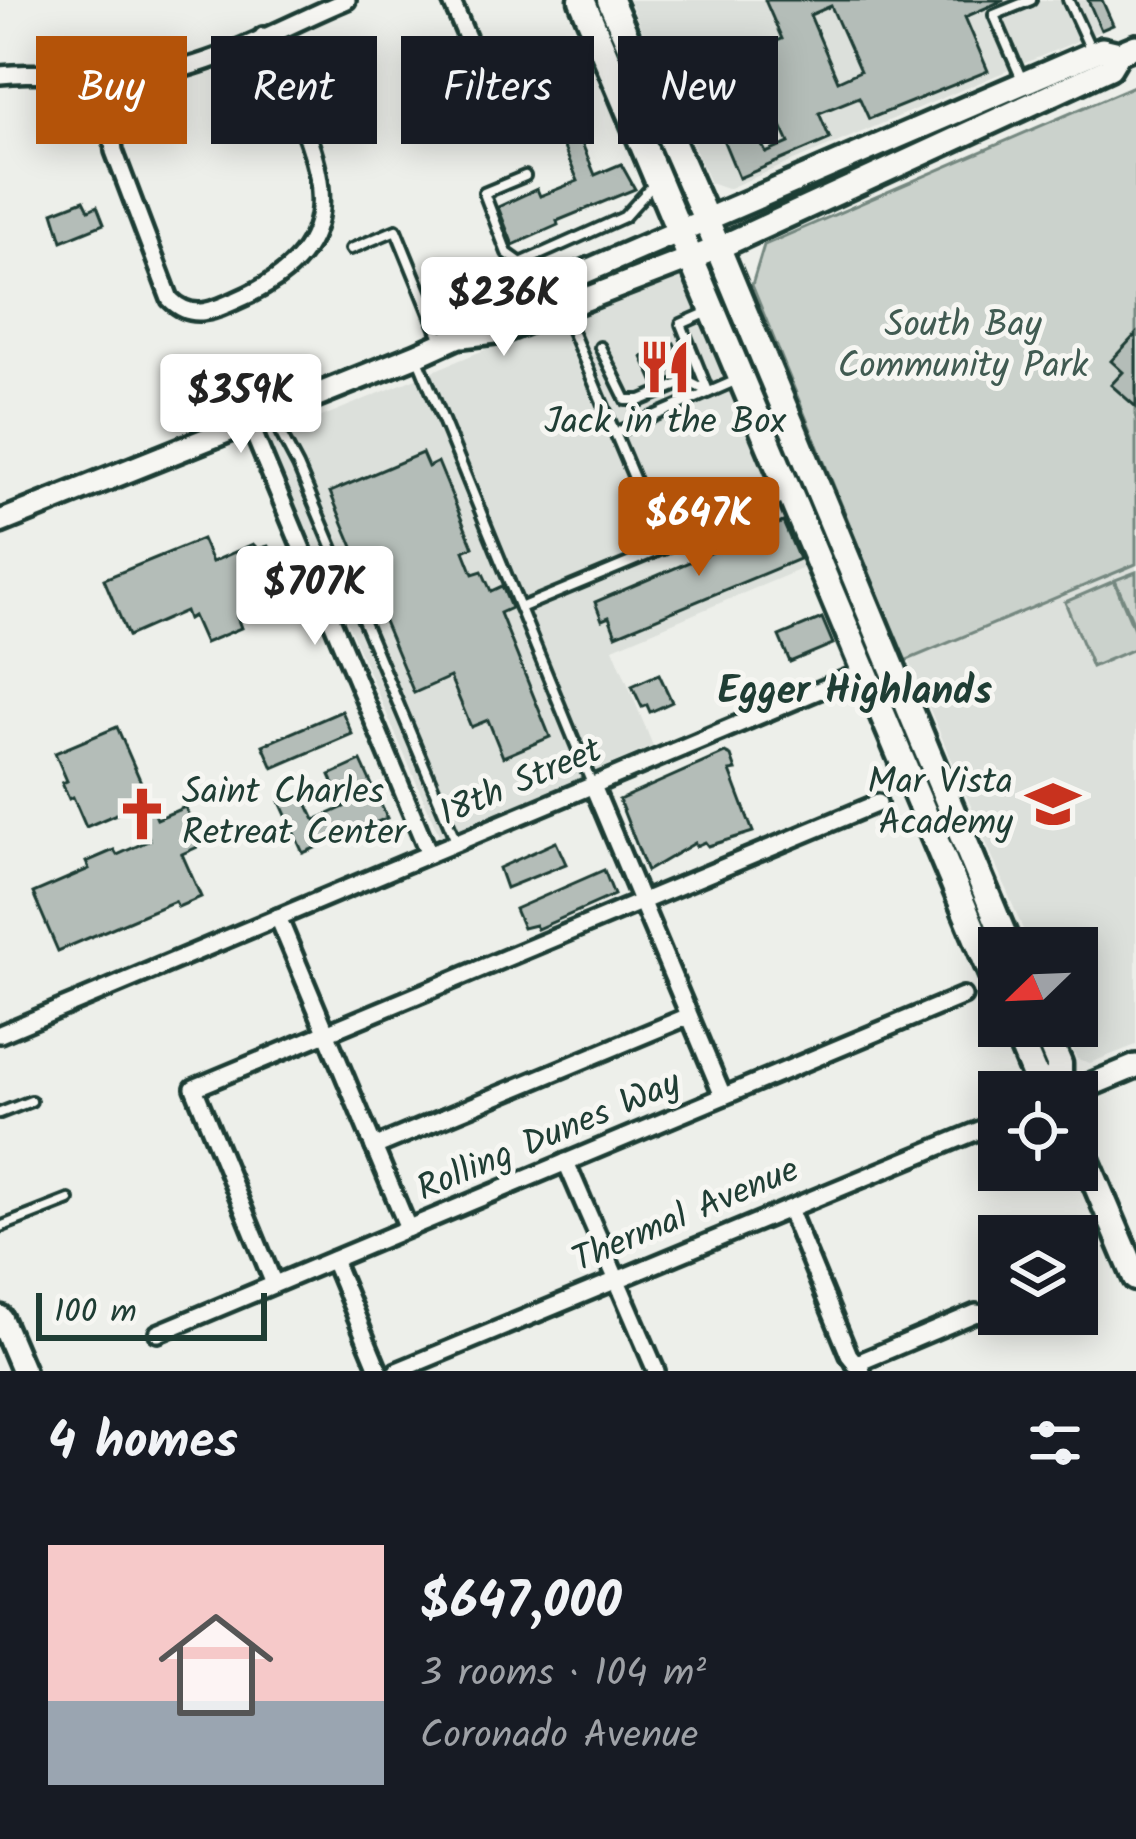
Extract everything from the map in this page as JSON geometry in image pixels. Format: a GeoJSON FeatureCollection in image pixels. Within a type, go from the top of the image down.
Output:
{"type":"FeatureCollection","features":[{"type":"Feature","properties":{"kind":"main road"},"geometry":{"type":"LineString","coordinates":[[582,0],[792,495],[999,927]]}},
{"type":"Feature","properties":{"kind":"main road"},"geometry":{"type":"LineString","coordinates":[[610,0],[718,248],[978,936]]}},
{"type":"Feature","properties":{"kind":"main road"},"geometry":{"type":"LineString","coordinates":[[0,522],[417,355],[451,340],[494,311],[1102,49],[1128,50]]}},
{"type":"Feature","properties":{"kind":"main road"},"geometry":{"type":"LineString","coordinates":[[451,340],[503,331],[718,248],[1110,68],[1128,50]]}},
{"type":"Feature","properties":{"kind":"main road"},"geometry":{"type":"LineString","coordinates":[[1098,1082],[1136,1066]]}},
{"type":"Feature","properties":{"kind":"main road"},"geometry":{"type":"LineString","coordinates":[[1098,1186],[1134,1267]]}},
{"type":"Feature","properties":{"kind":"main road"},"geometry":{"type":"LineString","coordinates":[[0,1318],[23,1371]]}},
{"type":"Feature","properties":{"kind":"street"},"geometry":{"type":"LineString","coordinates":[[263,36],[347,0]]}},
{"type":"Feature","properties":{"kind":"street"},"geometry":{"type":"LineString","coordinates":[[451,0],[466,36]]}},
{"type":"Feature","properties":{"kind":"street"},"geometry":{"type":"LineString","coordinates":[[0,75],[36,74]]}},
{"type":"Feature","properties":{"kind":"street"},"geometry":{"type":"LineString","coordinates":[[113,144],[170,298],[189,312],[207,313],[280,278],[300,258],[318,221],[321,189],[310,144]]}},
{"type":"Feature","properties":{"kind":"street"},"geometry":{"type":"LineString","coordinates":[[260,417],[429,854]]}},
{"type":"Feature","properties":{"kind":"street","name":"18th Street"},"geometry":{"type":"LineString","coordinates":[[0,1034],[876,667]]}},
{"type":"Feature","properties":{"kind":"street"},"geometry":{"type":"LineString","coordinates":[[592,786],[723,1096]]}},
{"type":"Feature","properties":{"kind":"street"},"geometry":{"type":"LineString","coordinates":[[274,1285],[194,1088],[878,803]]}},
{"type":"Feature","properties":{"kind":"street"},"geometry":{"type":"LineString","coordinates":[[278,917],[408,1228]]}},
{"type":"Feature","properties":{"kind":"street","name":"Rolling Dunes Way"},"geometry":{"type":"LineString","coordinates":[[158,1333],[962,996]]}},
{"type":"Feature","properties":{"kind":"street"},"geometry":{"type":"LineString","coordinates":[[374,1147],[689,1016]]}},
{"type":"Feature","properties":{"kind":"street","name":"Thermal Avenue"},"geometry":{"type":"LineString","coordinates":[[398,1371],[978,1130]]}},
{"type":"Feature","properties":{"kind":"street"},"geometry":{"type":"LineString","coordinates":[[566,1162],[656,1371]]}},
{"type":"Feature","properties":{"kind":"street"},"geometry":{"type":"LineString","coordinates":[[789,1209],[859,1368],[978,1313]]}},
{"type":"Feature","properties":{"kind":"street"},"geometry":{"type":"LineString","coordinates":[[333,1260],[379,1371]]}},
{"type":"Feature","properties":{"kind":"lane"},"geometry":{"type":"LineString","coordinates":[[1023,83],[994,15],[1031,0]]}},
{"type":"Feature","properties":{"kind":"lane"},"geometry":{"type":"LineString","coordinates":[[1068,0],[1092,54]]}},
{"type":"Feature","properties":{"kind":"lane"},"geometry":{"type":"LineString","coordinates":[[525,176],[484,193],[507,253],[521,262],[533,294]]}},
{"type":"Feature","properties":{"kind":"lane"},"geometry":{"type":"LineString","coordinates":[[521,262],[624,217],[658,179]]}},
{"type":"Feature","properties":{"kind":"lane"},"geometry":{"type":"LineString","coordinates":[[351,249],[396,230],[451,340]]}},
{"type":"Feature","properties":{"kind":"lane"},"geometry":{"type":"LineString","coordinates":[[563,310],[664,549]]}},
{"type":"Feature","properties":{"kind":"lane"},"geometry":{"type":"LineString","coordinates":[[709,392],[681,324],[713,310]]}},
{"type":"Feature","properties":{"kind":"lane"},"geometry":{"type":"LineString","coordinates":[[601,347],[626,400],[641,400],[687,381],[709,392]]}},
{"type":"Feature","properties":{"kind":"lane"},"geometry":{"type":"LineString","coordinates":[[417,355],[592,786]]}},
{"type":"Feature","properties":{"kind":"lane"},"geometry":{"type":"LineString","coordinates":[[615,433],[742,379]]}},
{"type":"Feature","properties":{"kind":"lane"},"geometry":{"type":"LineString","coordinates":[[260,417],[298,466],[457,842]]}},
{"type":"Feature","properties":{"kind":"lane"},"geometry":{"type":"LineString","coordinates":[[520,608],[792,495]]}},
{"type":"Feature","properties":{"kind":"lane"},"geometry":{"type":"LineString","coordinates":[[0,1114],[31,1101]]}},
{"type":"Feature","properties":{"kind":"lane"},"geometry":{"type":"LineString","coordinates":[[0,1227],[69,1200]]}},
{"type":"Feature","properties":{"kind":"shaded area"},"geometry":{"type":"Polygon","coordinates":[[[629,0],[1104,0],[1115,25],[727,189],[710,183],[693,144],[778,144],[778,36],[645,36],[629,0]]]}},
{"type":"Feature","properties":{"kind":"shaded area"},"geometry":{"type":"Polygon","coordinates":[[[683,268],[813,564],[613,648],[653,746],[440,837],[268,439],[683,268]]]}},
{"type":"Feature","properties":{"kind":"shaded area","name":"Mar Vista Academy"},"geometry":{"type":"Polygon","coordinates":[[[1136,564],[1136,1045],[1090,1063],[1077,1059],[1072,1047],[1098,1047],[1098,927],[1022,927],[909,660],[1136,564]]]}},
{"type":"Feature","properties":{"kind":"green space","name":"South Bay Community Park"},"geometry":{"type":"Polygon","coordinates":[[[1136,85],[1136,564],[905,661],[752,285],[764,245],[1136,85]]]}},
{"type":"Feature","properties":{"kind":"green space"},"geometry":{"type":"Polygon","coordinates":[[[1136,572],[1136,629],[1115,580],[1136,572]]]}},
{"type":"Feature","properties":{"kind":"green space"},"geometry":{"type":"Polygon","coordinates":[[[1114,581],[1136,634],[1136,648],[1092,667],[1065,602],[1114,581]]]}},
{"type":"Feature","properties":{"kind":"building"},"geometry":{"type":"Polygon","coordinates":[[[765,0],[1004,0],[965,17],[988,71],[869,119],[859,97],[819,113],[830,139],[739,178],[725,144],[762,144],[766,153],[789,143],[778,119],[778,41],[782,39],[765,0]],[[831,6],[810,15],[838,81],[860,71],[831,6]]]}},
{"type":"Feature","properties":{"kind":"building"},"geometry":{"type":"Polygon","coordinates":[[[1088,0],[1102,0],[1113,25],[1101,30],[1088,0]]]}},
{"type":"Feature","properties":{"kind":"building"},"geometry":{"type":"Polygon","coordinates":[[[562,144],[582,144],[595,175],[621,164],[635,189],[513,245],[498,207],[537,189],[540,196],[578,181],[562,144]]]}},
{"type":"Feature","properties":{"kind":"building"},"geometry":{"type":"Polygon","coordinates":[[[84,200],[89,210],[97,206],[104,224],[62,241],[53,212],[84,200]]]}},
{"type":"Feature","properties":{"kind":"building"},"geometry":{"type":"Polygon","coordinates":[[[1136,334],[1136,407],[1111,385],[1123,372],[1111,361],[1136,334]]]}},
{"type":"Feature","properties":{"kind":"building","name":"Jack in the Box"},"geometry":{"type":"Polygon","coordinates":[[[674,343],[687,373],[655,385],[642,357],[674,343]]]}},
{"type":"Feature","properties":{"kind":"building"},"geometry":{"type":"Polygon","coordinates":[[[422,453],[428,467],[438,462],[473,547],[464,551],[473,574],[482,571],[491,591],[502,586],[511,608],[500,613],[550,737],[503,757],[488,720],[471,727],[450,677],[414,693],[330,492],[422,453]]]}},
{"type":"Feature","properties":{"kind":"building"},"geometry":{"type":"Polygon","coordinates":[[[783,522],[799,559],[616,635],[609,617],[602,620],[595,602],[783,522]]]}},
{"type":"Feature","properties":{"kind":"building"},"geometry":{"type":"Polygon","coordinates":[[[202,539],[212,562],[253,544],[258,549],[268,546],[283,582],[246,598],[251,611],[237,617],[241,628],[205,643],[193,616],[188,619],[185,611],[128,636],[104,579],[202,539]]]}},
{"type":"Feature","properties":{"kind":"building"},"geometry":{"type":"Polygon","coordinates":[[[822,618],[833,644],[790,662],[779,636],[822,618]]]}},
{"type":"Feature","properties":{"kind":"building"},"geometry":{"type":"Polygon","coordinates":[[[659,674],[672,702],[650,712],[647,705],[642,707],[632,686],[659,674]]]}},
{"type":"Feature","properties":{"kind":"building"},"geometry":{"type":"Polygon","coordinates":[[[342,711],[352,734],[273,768],[263,745],[342,711]]]}},
{"type":"Feature","properties":{"kind":"building"},"geometry":{"type":"Polygon","coordinates":[[[117,727],[157,819],[185,807],[202,845],[182,854],[201,897],[178,907],[175,901],[58,951],[33,893],[89,869],[86,862],[150,840],[135,806],[86,827],[62,783],[67,781],[55,753],[117,727]]]}},
{"type":"Feature","properties":{"kind":"building"},"geometry":{"type":"Polygon","coordinates":[[[725,753],[736,770],[730,771],[753,832],[708,846],[695,843],[647,871],[619,800],[725,753]]]}},
{"type":"Feature","properties":{"kind":"building"},"geometry":{"type":"Polygon","coordinates":[[[361,761],[387,818],[303,853],[280,802],[302,792],[315,820],[344,807],[330,775],[361,761]]]}},
{"type":"Feature","properties":{"kind":"building"},"geometry":{"type":"Polygon","coordinates":[[[556,842],[566,864],[506,888],[499,868],[556,842]]]}},
{"type":"Feature","properties":{"kind":"building"},"geometry":{"type":"Polygon","coordinates":[[[604,870],[614,895],[537,929],[535,925],[523,928],[515,909],[604,870]]]}},
{"type":"Feature","properties":{"kind":"place","name":"Jack in the Box"},"geometry":{"type":"Point","coordinates":[665,367]}},
{"type":"Feature","properties":{"kind":"place","name":"Mar Vista Academy"},"geometry":{"type":"Point","coordinates":[1053,804]}},
{"type":"Feature","properties":{"kind":"place","name":"Saint Charles Retreat Center"},"geometry":{"type":"Point","coordinates":[142,814]}},
{"type":"Feature","properties":{"kind":"district","name":"Egger Highlands"},"geometry":{"type":"Point","coordinates":[855,693]}}]}
